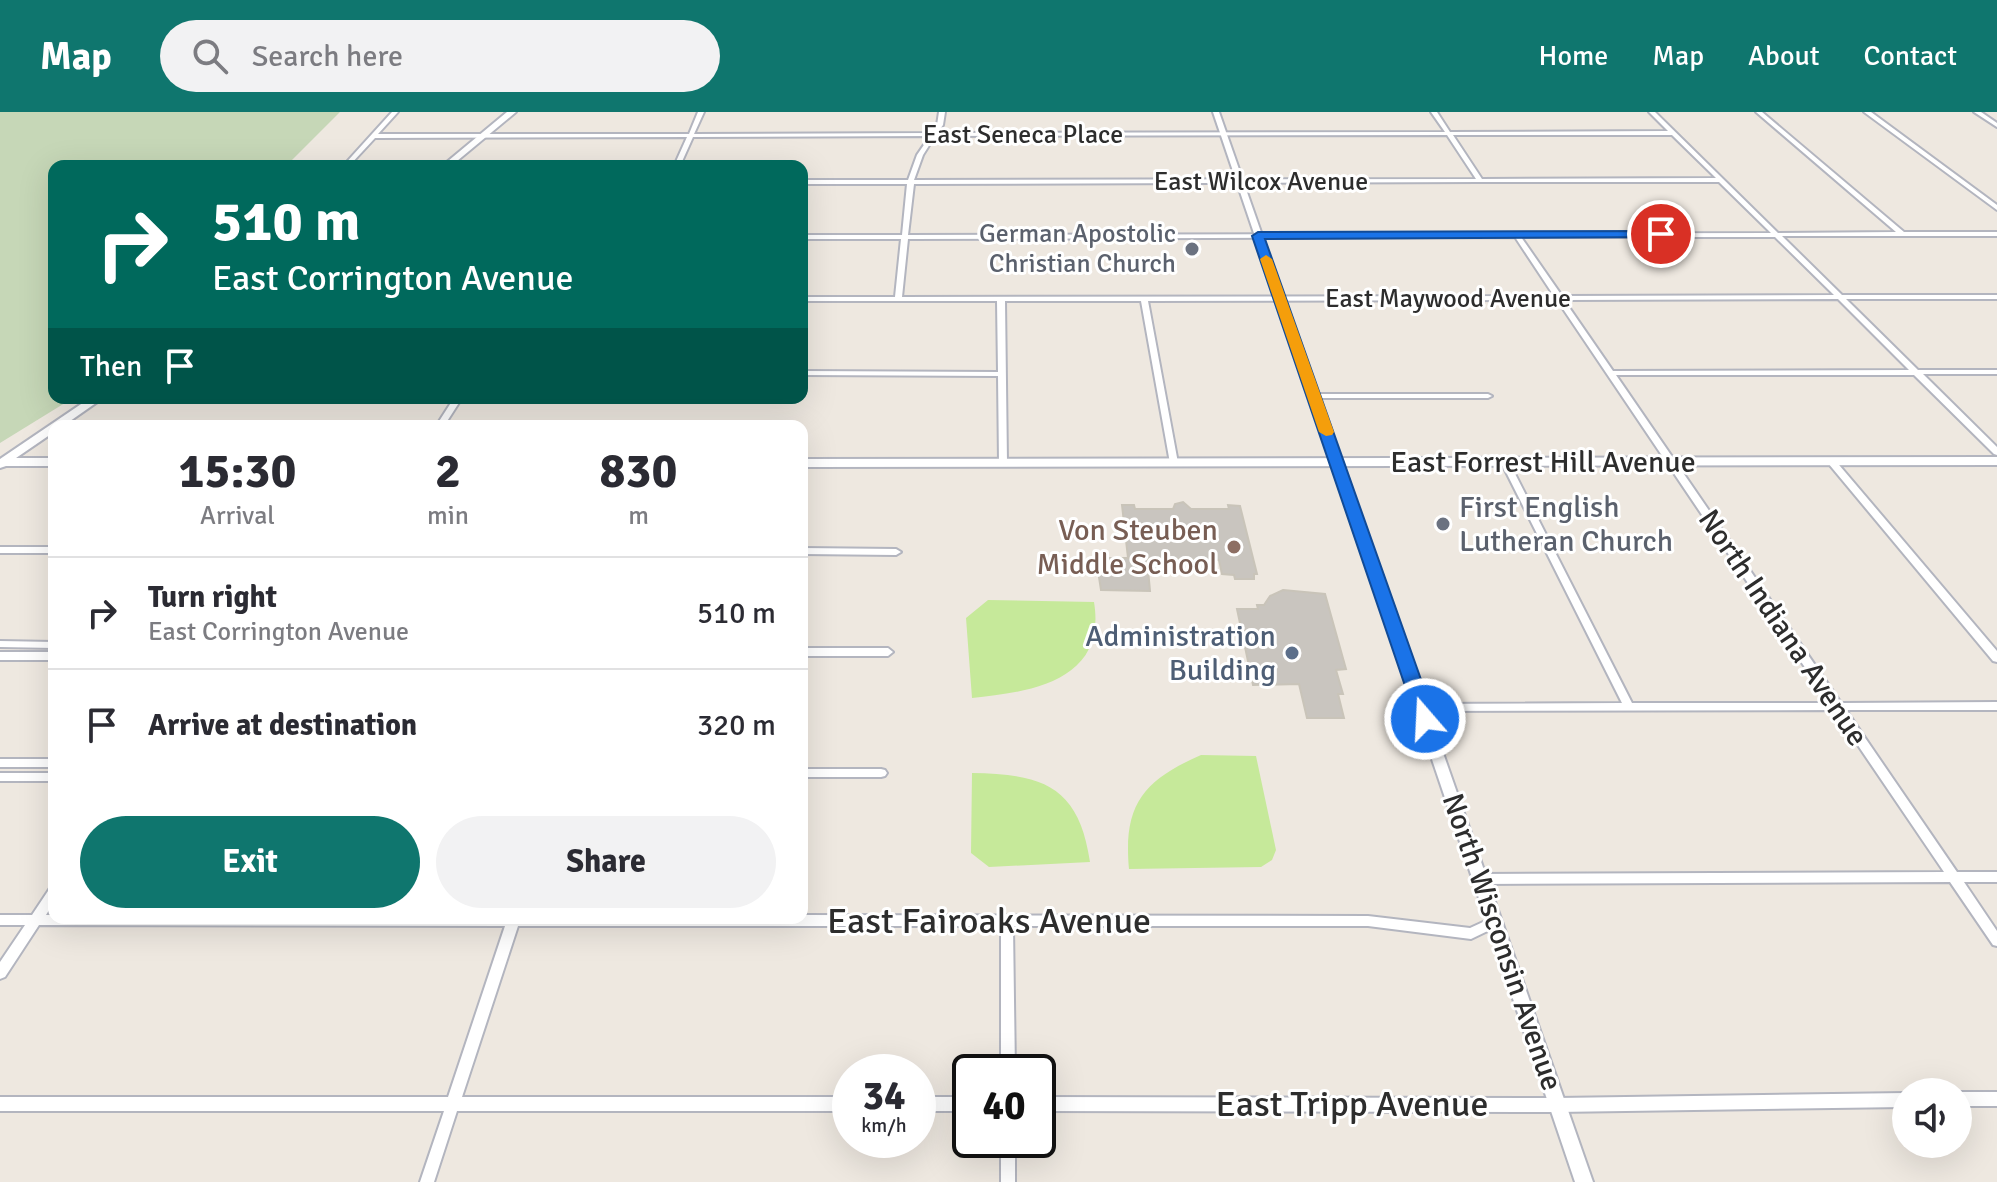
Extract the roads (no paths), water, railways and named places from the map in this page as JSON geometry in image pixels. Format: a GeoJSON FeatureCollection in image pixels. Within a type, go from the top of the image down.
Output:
{"type":"FeatureCollection","features":[{"type":"Feature","properties":{"kind":"main road"},"geometry":{"type":"LineString","coordinates":[[454,160],[512,112]]}},
{"type":"Feature","properties":{"kind":"main road"},"geometry":{"type":"LineString","coordinates":[[65,420],[88,404]]}},
{"type":"Feature","properties":{"kind":"main road"},"geometry":{"type":"LineString","coordinates":[[1,463],[48,431]]}},
{"type":"Feature","properties":{"kind":"main road","name":"East Forrest Hill Avenue"},"geometry":{"type":"LineString","coordinates":[[808,463],[1997,461]]}},
{"type":"Feature","properties":{"kind":"main road"},"geometry":{"type":"LineString","coordinates":[[1,463],[48,462]]}},
{"type":"Feature","properties":{"kind":"street"},"geometry":{"type":"LineString","coordinates":[[351,160],[395,112]]}},
{"type":"Feature","properties":{"kind":"street"},"geometry":{"type":"LineString","coordinates":[[680,160],[701,112]]}},
{"type":"Feature","properties":{"kind":"street"},"geometry":{"type":"LineString","coordinates":[[898,299],[910,182],[918,159],[940,125],[942,112]]}},
{"type":"Feature","properties":{"kind":"street","name":"North Wisconsin Avenue"},"geometry":{"type":"LineString","coordinates":[[1216,112],[1584,1182]]}},
{"type":"Feature","properties":{"kind":"street"},"geometry":{"type":"LineString","coordinates":[[1434,112],[1481,181]]}},
{"type":"Feature","properties":{"kind":"street"},"geometry":{"type":"LineString","coordinates":[[1652,112],[1997,452]]}},
{"type":"Feature","properties":{"kind":"street"},"geometry":{"type":"LineString","coordinates":[[1759,112],[1902,234]]}},
{"type":"Feature","properties":{"kind":"street"},"geometry":{"type":"LineString","coordinates":[[1867,112],[1997,208]]}},
{"type":"Feature","properties":{"kind":"street"},"geometry":{"type":"LineString","coordinates":[[1977,112],[1997,125]]}},
{"type":"Feature","properties":{"kind":"street","name":"East Seneca Place"},"geometry":{"type":"LineString","coordinates":[[373,136],[1673,133]]}},
{"type":"Feature","properties":{"kind":"street","name":"East Wilcox Avenue"},"geometry":{"type":"LineString","coordinates":[[808,182],[1720,180]]}},
{"type":"Feature","properties":{"kind":"street","name":"North Indiana Avenue"},"geometry":{"type":"LineString","coordinates":[[1516,234],[1997,941]]}},
{"type":"Feature","properties":{"kind":"street"},"geometry":{"type":"LineString","coordinates":[[808,237],[1997,234]]}},
{"type":"Feature","properties":{"kind":"street","name":"East Maywood Avenue"},"geometry":{"type":"LineString","coordinates":[[808,299],[1997,297]]}},
{"type":"Feature","properties":{"kind":"street"},"geometry":{"type":"LineString","coordinates":[[1001,300],[1003,463]]}},
{"type":"Feature","properties":{"kind":"street"},"geometry":{"type":"LineString","coordinates":[[1144,300],[1174,463]]}},
{"type":"Feature","properties":{"kind":"street"},"geometry":{"type":"LineString","coordinates":[[1611,373],[1997,372]]}},
{"type":"Feature","properties":{"kind":"street"},"geometry":{"type":"LineString","coordinates":[[808,373],[1002,374]]}},
{"type":"Feature","properties":{"kind":"street"},"geometry":{"type":"LineString","coordinates":[[1314,396],[1488,396]]}},
{"type":"Feature","properties":{"kind":"street"},"geometry":{"type":"LineString","coordinates":[[1831,461],[1997,658]]}},
{"type":"Feature","properties":{"kind":"street"},"geometry":{"type":"LineString","coordinates":[[1505,462],[1629,707]]}},
{"type":"Feature","properties":{"kind":"street"},"geometry":{"type":"LineString","coordinates":[[0,550],[48,550]]}},
{"type":"Feature","properties":{"kind":"street"},"geometry":{"type":"LineString","coordinates":[[808,551],[896,552]]}},
{"type":"Feature","properties":{"kind":"street"},"geometry":{"type":"LineString","coordinates":[[0,644],[48,645]]}},
{"type":"Feature","properties":{"kind":"street"},"geometry":{"type":"LineString","coordinates":[[808,652],[888,652]]}},
{"type":"Feature","properties":{"kind":"street"},"geometry":{"type":"LineString","coordinates":[[0,656],[48,656]]}},
{"type":"Feature","properties":{"kind":"street"},"geometry":{"type":"LineString","coordinates":[[1422,708],[1997,706]]}},
{"type":"Feature","properties":{"kind":"street"},"geometry":{"type":"LineString","coordinates":[[0,763],[48,763]]}},
{"type":"Feature","properties":{"kind":"street"},"geometry":{"type":"LineString","coordinates":[[808,773],[881,773]]}},
{"type":"Feature","properties":{"kind":"street"},"geometry":{"type":"LineString","coordinates":[[0,777],[48,777]]}},
{"type":"Feature","properties":{"kind":"street"},"geometry":{"type":"LineString","coordinates":[[1479,879],[1997,877]]}},
{"type":"Feature","properties":{"kind":"street"},"geometry":{"type":"LineString","coordinates":[[0,973],[48,901]]}},
{"type":"Feature","properties":{"kind":"street","name":"East Fairoaks Avenue"},"geometry":{"type":"LineString","coordinates":[[0,920],[48,920]]}},
{"type":"Feature","properties":{"kind":"street","name":"East Fairoaks Avenue"},"geometry":{"type":"LineString","coordinates":[[808,920],[1368,921],[1471,934],[1494,922]]}},
{"type":"Feature","properties":{"kind":"street"},"geometry":{"type":"LineString","coordinates":[[1007,920],[1008,1054]]}},
{"type":"Feature","properties":{"kind":"street"},"geometry":{"type":"LineString","coordinates":[[427,1182],[512,924]]}},
{"type":"Feature","properties":{"kind":"street"},"geometry":{"type":"LineString","coordinates":[[1972,1099],[1997,1099]]}},
{"type":"Feature","properties":{"kind":"street","name":"East Tripp Avenue"},"geometry":{"type":"LineString","coordinates":[[1056,1104],[1557,1105],[1892,1100]]}},
{"type":"Feature","properties":{"kind":"street"},"geometry":{"type":"LineString","coordinates":[[0,1104],[832,1104]]}},
{"type":"Feature","properties":{"kind":"street"},"geometry":{"type":"LineString","coordinates":[[1008,1158],[1008,1182]]}},
{"type":"Feature","properties":{"kind":"place","name":"German Apostolic Christian Church"},"geometry":{"type":"Point","coordinates":[1192,249]}},
{"type":"Feature","properties":{"kind":"place","name":"First English Lutheran Church"},"geometry":{"type":"Point","coordinates":[1443,524]}},
{"type":"Feature","properties":{"kind":"place","name":"Von Steuben Middle School"},"geometry":{"type":"Point","coordinates":[1234,547]}},
{"type":"Feature","properties":{"kind":"place","name":"Administration Building"},"geometry":{"type":"Point","coordinates":[1292,653]}}]}
